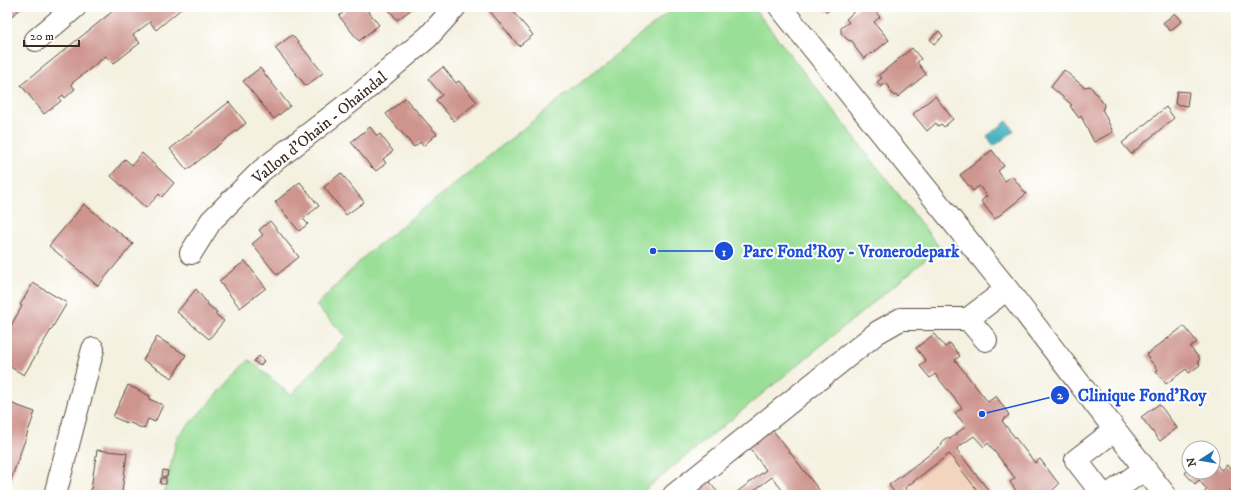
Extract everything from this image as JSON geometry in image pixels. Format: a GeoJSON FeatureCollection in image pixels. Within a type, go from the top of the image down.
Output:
{"type":"FeatureCollection","features":[{"type":"Feature","properties":{"kind":"street"},"geometry":{"type":"LineString","coordinates":[[36,40],[75,7]]}},
{"type":"Feature","properties":{"kind":"street","name":"Vallon d'Ohain - Ohaindal"},"geometry":{"type":"LineString","coordinates":[[191,253],[212,222],[261,171],[364,91],[428,37],[455,7]]}},
{"type":"Feature","properties":{"kind":"street"},"geometry":{"type":"LineString","coordinates":[[780,7],[1007,289],[1165,495]]}},
{"type":"Feature","properties":{"kind":"street"},"geometry":{"type":"LineString","coordinates":[[674,495],[812,396],[878,332],[901,319],[968,319],[1007,289]]}},
{"type":"Feature","properties":{"kind":"street"},"geometry":{"type":"LineString","coordinates":[[968,319],[986,340]]}},
{"type":"Feature","properties":{"kind":"street"},"geometry":{"type":"LineString","coordinates":[[55,495],[93,349]]}},
{"type":"Feature","properties":{"kind":"street"},"geometry":{"type":"LineString","coordinates":[[1103,495],[1073,456],[1115,430]]}},
{"type":"Feature","properties":{"kind":"street"},"geometry":{"type":"LineString","coordinates":[[1108,495],[1145,469]]}},
{"type":"Feature","properties":{"kind":"shaded area"},"geometry":{"type":"Polygon","coordinates":[[[934,334],[945,347],[950,343],[960,356],[955,360],[988,402],[996,396],[1009,415],[1002,421],[1034,463],[1040,459],[1059,484],[1048,495],[1019,495],[1010,482],[1015,478],[988,443],[984,447],[974,436],[957,448],[957,450],[992,495],[896,495],[889,485],[941,445],[942,441],[946,438],[950,438],[966,426],[955,413],[962,408],[936,374],[930,378],[920,366],[926,361],[916,348],[934,334]]]}},
{"type":"Feature","properties":{"kind":"green space"},"geometry":{"type":"Polygon","coordinates":[[[675,7],[753,7],[940,248],[639,495],[164,495],[177,437],[249,360],[291,395],[346,336],[316,306],[367,254],[675,7]]]}},
{"type":"Feature","properties":{"kind":"water"},"geometry":{"type":"Polygon","coordinates":[[[1007,121],[1014,131],[994,146],[987,136],[1007,121]]]}},
{"type":"Feature","properties":{"kind":"building"},"geometry":{"type":"Polygon","coordinates":[[[7,7],[23,7],[7,20],[7,7]]]}},
{"type":"Feature","properties":{"kind":"building"},"geometry":{"type":"Polygon","coordinates":[[[118,7],[179,7],[181,9],[156,30],[150,22],[133,35],[140,43],[113,64],[106,56],[71,84],[75,89],[65,98],[63,95],[59,98],[61,101],[44,114],[21,85],[118,7]]]}},
{"type":"Feature","properties":{"kind":"building"},"geometry":{"type":"Polygon","coordinates":[[[350,7],[365,7],[379,25],[359,41],[339,16],[350,7]]]}},
{"type":"Feature","properties":{"kind":"building"},"geometry":{"type":"Polygon","coordinates":[[[387,7],[411,7],[412,9],[397,20],[387,7]]]}},
{"type":"Feature","properties":{"kind":"building"},"geometry":{"type":"Polygon","coordinates":[[[491,7],[521,7],[514,13],[533,35],[519,46],[488,9],[491,7]]]}},
{"type":"Feature","properties":{"kind":"building"},"geometry":{"type":"Polygon","coordinates":[[[651,7],[662,7],[655,12],[651,7]]]}},
{"type":"Feature","properties":{"kind":"building"},"geometry":{"type":"Polygon","coordinates":[[[822,7],[833,7],[827,12],[822,7]]]}},
{"type":"Feature","properties":{"kind":"building"},"geometry":{"type":"Polygon","coordinates":[[[859,7],[871,7],[880,17],[874,22],[889,40],[864,59],[852,41],[848,40],[841,33],[841,28],[849,22],[846,19],[859,7]]]}},
{"type":"Feature","properties":{"kind":"building"},"geometry":{"type":"Polygon","coordinates":[[[1175,13],[1182,21],[1170,31],[1163,23],[1175,13]]]}},
{"type":"Feature","properties":{"kind":"building"},"geometry":{"type":"Polygon","coordinates":[[[939,31],[943,36],[934,44],[930,39],[939,31]]]}},
{"type":"Feature","properties":{"kind":"building"},"geometry":{"type":"Polygon","coordinates":[[[292,35],[323,73],[306,86],[275,48],[292,35]]]}},
{"type":"Feature","properties":{"kind":"building"},"geometry":{"type":"Polygon","coordinates":[[[912,48],[921,59],[917,62],[926,74],[898,97],[896,95],[894,96],[886,83],[881,87],[877,82],[882,78],[879,75],[912,48]]]}},
{"type":"Feature","properties":{"kind":"building"},"geometry":{"type":"Polygon","coordinates":[[[443,67],[456,83],[459,81],[477,102],[454,121],[436,100],[442,95],[428,79],[443,67]]]}},
{"type":"Feature","properties":{"kind":"building"},"geometry":{"type":"Polygon","coordinates":[[[260,68],[290,106],[274,119],[243,81],[260,68]]]}},
{"type":"Feature","properties":{"kind":"building"},"geometry":{"type":"Polygon","coordinates":[[[1064,70],[1084,87],[1090,86],[1104,104],[1102,109],[1113,132],[1094,142],[1081,116],[1079,118],[1070,106],[1072,105],[1051,87],[1064,70]]]}},
{"type":"Feature","properties":{"kind":"building"},"geometry":{"type":"Polygon","coordinates":[[[1177,91],[1189,92],[1187,106],[1175,104],[1177,91]]]}},
{"type":"Feature","properties":{"kind":"building"},"geometry":{"type":"Polygon","coordinates":[[[935,96],[953,119],[944,127],[941,124],[938,126],[936,123],[927,131],[913,114],[935,96]]]}},
{"type":"Feature","properties":{"kind":"building"},"geometry":{"type":"Polygon","coordinates":[[[405,98],[437,134],[423,146],[420,142],[414,147],[386,114],[405,98]]]}},
{"type":"Feature","properties":{"kind":"building"},"geometry":{"type":"Polygon","coordinates":[[[229,102],[246,123],[187,170],[170,149],[229,102]]]}},
{"type":"Feature","properties":{"kind":"building"},"geometry":{"type":"Polygon","coordinates":[[[1166,107],[1174,118],[1131,154],[1122,143],[1166,107]]]}},
{"type":"Feature","properties":{"kind":"building"},"geometry":{"type":"Polygon","coordinates":[[[370,127],[377,136],[380,134],[393,151],[383,159],[386,163],[376,171],[351,142],[370,127]]]}},
{"type":"Feature","properties":{"kind":"building"},"geometry":{"type":"Polygon","coordinates":[[[992,150],[1004,166],[998,171],[1005,181],[1012,176],[1026,194],[995,219],[981,201],[987,196],[979,186],[973,191],[960,175],[992,150]]]}},
{"type":"Feature","properties":{"kind":"building"},"geometry":{"type":"Polygon","coordinates":[[[142,153],[174,183],[162,197],[159,194],[146,208],[111,176],[125,159],[132,165],[142,153]]]}},
{"type":"Feature","properties":{"kind":"building"},"geometry":{"type":"Polygon","coordinates":[[[341,173],[364,202],[346,215],[324,187],[341,173]]]}},
{"type":"Feature","properties":{"kind":"building"},"geometry":{"type":"Polygon","coordinates":[[[300,182],[319,206],[303,219],[308,224],[299,231],[275,202],[300,182]]]}},
{"type":"Feature","properties":{"kind":"building"},"geometry":{"type":"Polygon","coordinates":[[[84,204],[133,244],[98,286],[49,246],[84,204]]]}},
{"type":"Feature","properties":{"kind":"building"},"geometry":{"type":"Polygon","coordinates":[[[270,221],[299,257],[277,275],[252,244],[263,235],[259,230],[270,221]]]}},
{"type":"Feature","properties":{"kind":"building"},"geometry":{"type":"Polygon","coordinates":[[[245,261],[266,288],[240,308],[219,281],[245,261]]]}},
{"type":"Feature","properties":{"kind":"building"},"geometry":{"type":"Polygon","coordinates":[[[33,283],[67,303],[24,375],[7,365],[7,330],[8,331],[22,306],[20,305],[33,283]]]}},
{"type":"Feature","properties":{"kind":"building"},"geometry":{"type":"Polygon","coordinates":[[[196,289],[208,305],[217,312],[215,314],[224,321],[209,339],[177,312],[196,289]]]}},
{"type":"Feature","properties":{"kind":"building"},"geometry":{"type":"Polygon","coordinates":[[[1184,326],[1197,342],[1190,347],[1200,359],[1198,361],[1200,365],[1189,373],[1186,369],[1166,384],[1156,371],[1158,370],[1146,355],[1184,326]]]}},
{"type":"Feature","properties":{"kind":"building"},"geometry":{"type":"Polygon","coordinates":[[[934,334],[945,347],[950,343],[960,356],[955,360],[988,402],[996,396],[1009,415],[1002,421],[1035,463],[1040,459],[1059,484],[1048,495],[1019,495],[1010,482],[1015,478],[988,443],[984,447],[974,436],[957,448],[957,450],[992,495],[981,495],[949,454],[905,488],[910,495],[896,495],[889,485],[942,445],[942,441],[946,438],[950,439],[966,426],[955,413],[962,408],[935,374],[930,378],[920,366],[926,361],[916,348],[934,334]]]}},
{"type":"Feature","properties":{"kind":"building"},"geometry":{"type":"Polygon","coordinates":[[[157,337],[186,355],[172,378],[143,360],[157,337]]]}},
{"type":"Feature","properties":{"kind":"building"},"geometry":{"type":"Polygon","coordinates":[[[259,356],[264,361],[260,366],[254,361],[259,356]]]}},
{"type":"Feature","properties":{"kind":"building"},"geometry":{"type":"Polygon","coordinates":[[[128,385],[150,396],[149,399],[163,405],[155,422],[148,419],[144,429],[113,417],[128,385]]]}},
{"type":"Feature","properties":{"kind":"building"},"geometry":{"type":"Polygon","coordinates":[[[7,402],[35,412],[9,485],[7,484],[7,402]]]}},
{"type":"Feature","properties":{"kind":"building"},"geometry":{"type":"Polygon","coordinates":[[[1159,404],[1177,428],[1160,441],[1141,417],[1159,404]]]}},
{"type":"Feature","properties":{"kind":"building"},"geometry":{"type":"Polygon","coordinates":[[[768,424],[823,495],[786,495],[772,477],[748,495],[733,495],[766,470],[745,442],[768,424]]]}},
{"type":"Feature","properties":{"kind":"building"},"geometry":{"type":"Polygon","coordinates":[[[97,450],[127,453],[122,492],[125,493],[125,495],[90,495],[97,450]]]}},
{"type":"Feature","properties":{"kind":"building"},"geometry":{"type":"Polygon","coordinates":[[[1227,465],[1236,476],[1236,482],[1233,484],[1234,486],[1223,495],[1202,494],[1207,490],[1199,480],[1221,480],[1221,470],[1227,465]]]}},
{"type":"Feature","properties":{"kind":"building"},"geometry":{"type":"Polygon","coordinates":[[[163,470],[168,471],[167,477],[162,476],[163,470]]]}},
{"type":"Feature","properties":{"kind":"building"},"geometry":{"type":"Polygon","coordinates":[[[704,476],[720,495],[677,495],[704,476]]]}},
{"type":"Feature","properties":{"kind":"building"},"geometry":{"type":"Polygon","coordinates":[[[161,478],[166,478],[166,484],[160,484],[161,478]]]}},
{"type":"Feature","properties":{"kind":"building"},"geometry":{"type":"Polygon","coordinates":[[[1191,480],[1199,480],[1195,484],[1191,480]]]}},
{"type":"Feature","properties":{"kind":"place","name":"Parc Fond'Roy - Vronerodepark"},"geometry":{"type":"Point","coordinates":[653,251]}},
{"type":"Feature","properties":{"kind":"place","name":"Clinique Fond'Roy"},"geometry":{"type":"Point","coordinates":[982,414]}}]}
